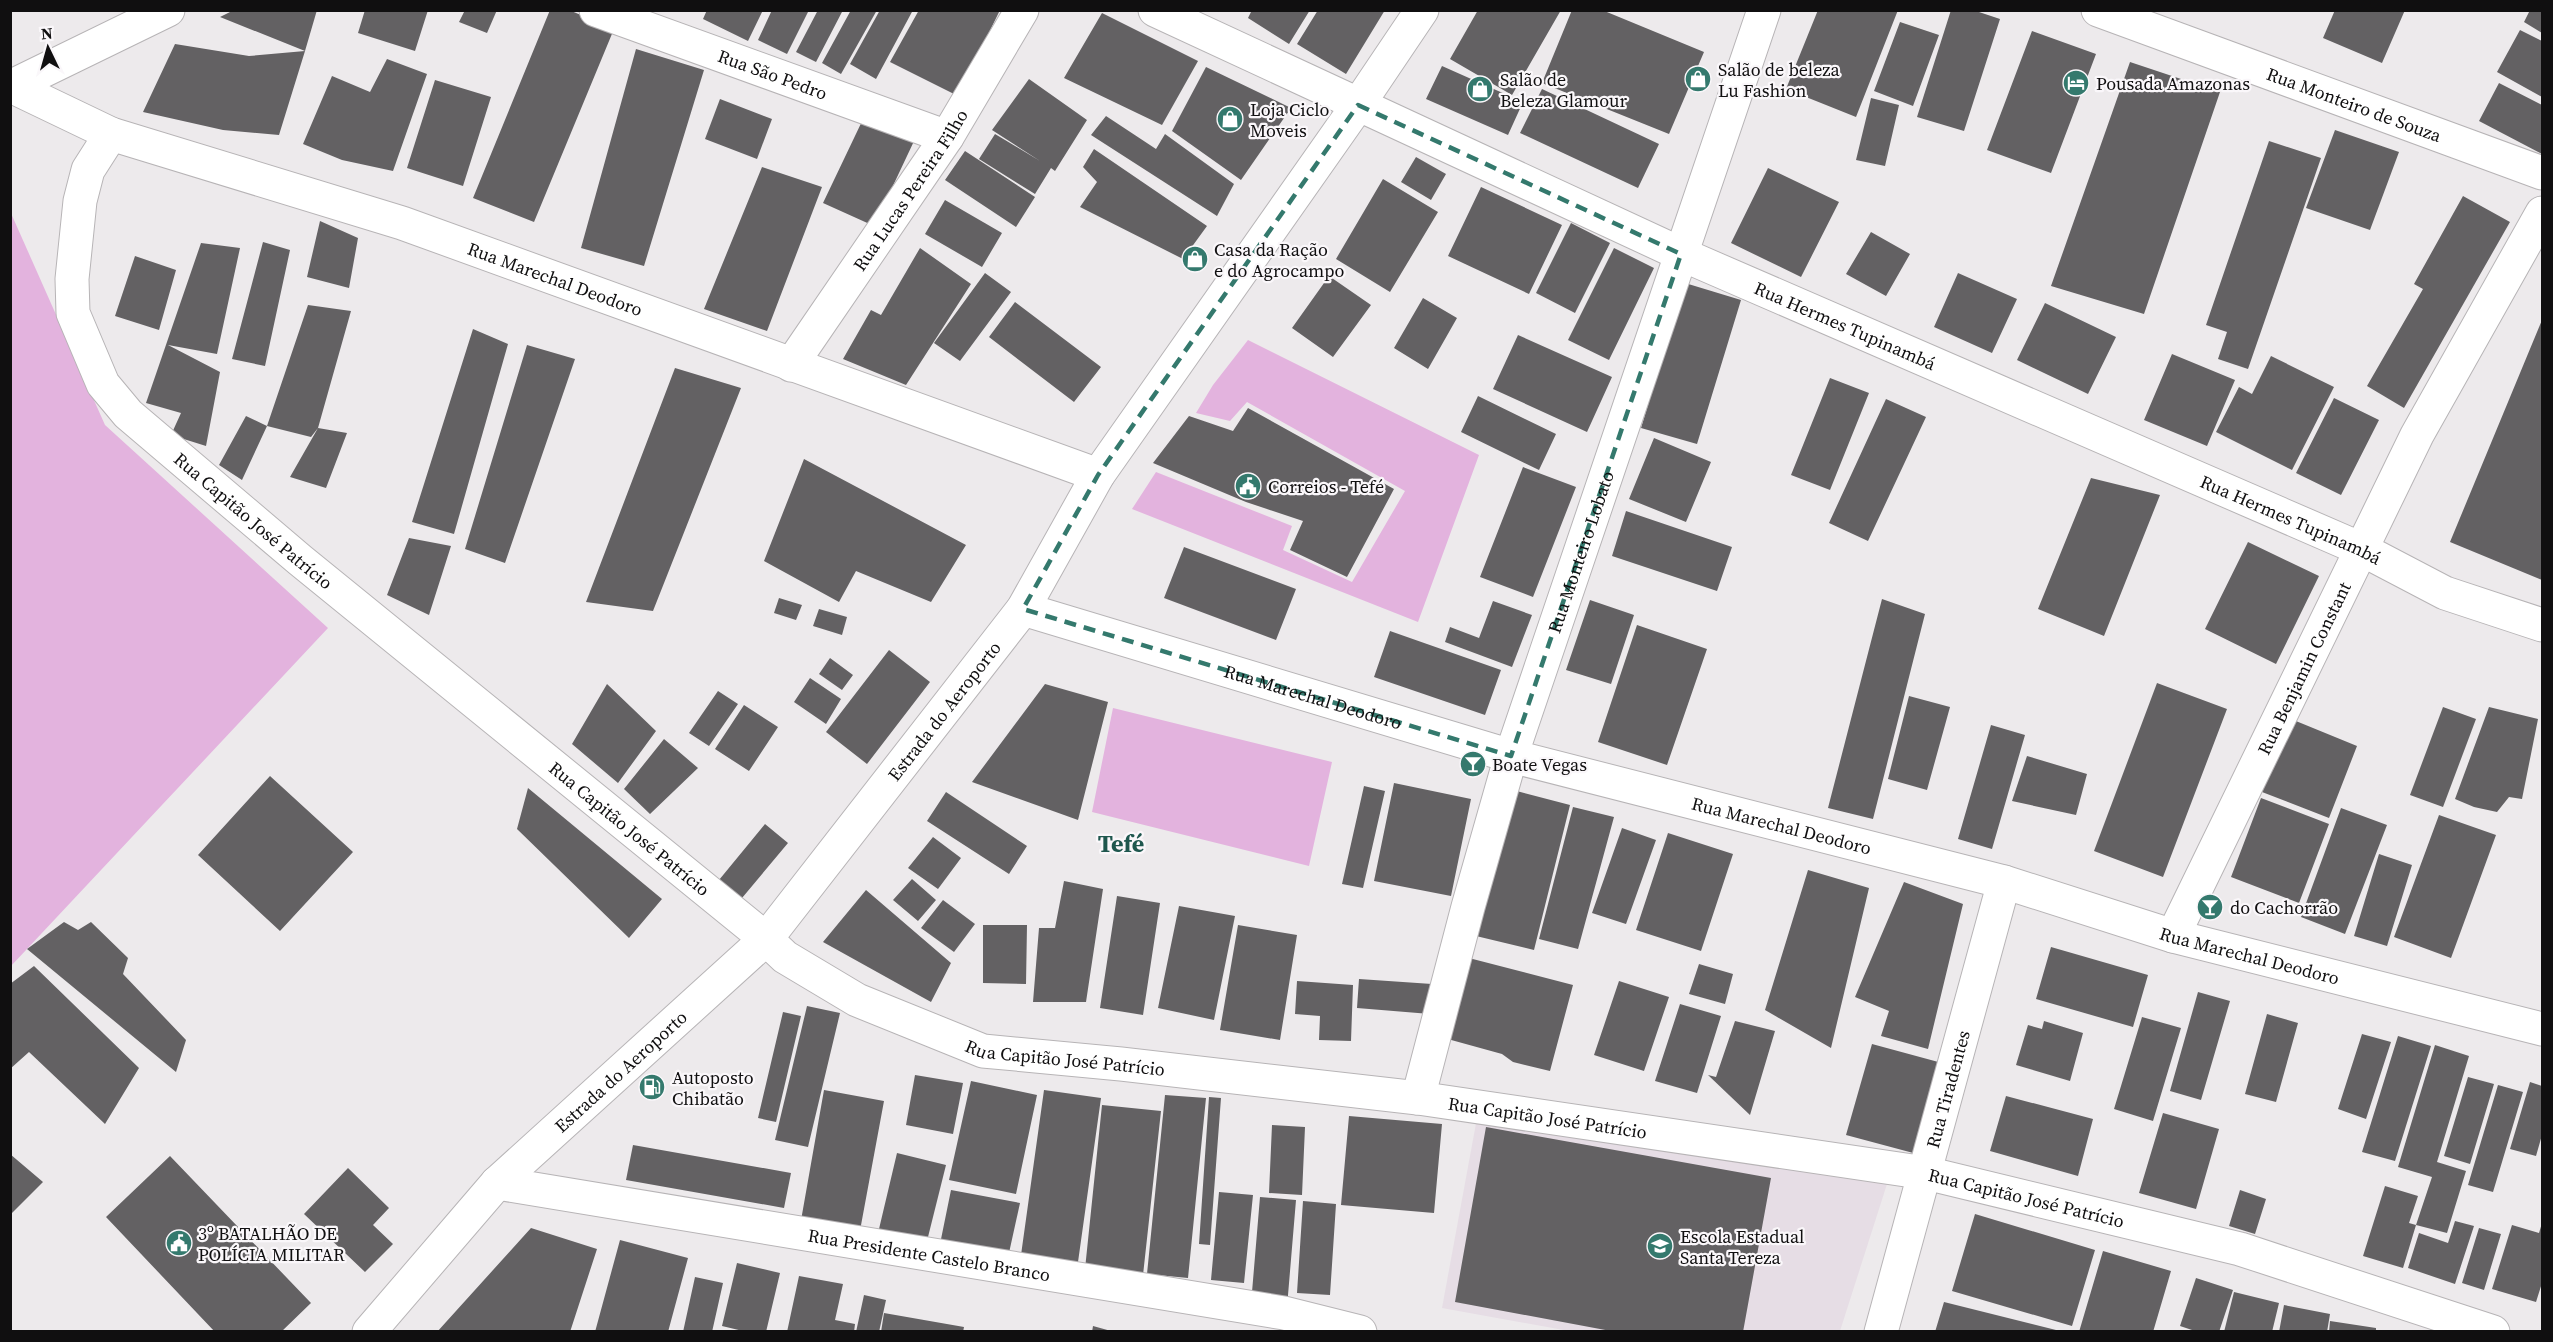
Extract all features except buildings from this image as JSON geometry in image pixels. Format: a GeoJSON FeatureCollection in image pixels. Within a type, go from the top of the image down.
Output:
{"type":"FeatureCollection","features":[{"type":"Feature","properties":{"kind":"street"},"geometry":{"type":"LineString","coordinates":[[12,87],[168,10]]}},
{"type":"Feature","properties":{"kind":"street","name":"Rua São Pedro"},"geometry":{"type":"LineString","coordinates":[[596,10],[947,137]]}},
{"type":"Feature","properties":{"kind":"street","name":"Rua Lucas Pereira Filho"},"geometry":{"type":"LineString","coordinates":[[791,365],[947,137],[1022,10]]}},
{"type":"Feature","properties":{"kind":"street","name":"Rua Hermes Tupinambá"},"geometry":{"type":"LineString","coordinates":[[1155,10],[1681,254],[2361,549],[2445,593],[2542,625]]}},
{"type":"Feature","properties":{"kind":"street","name":"Estrada do Aeroporto"},"geometry":{"type":"LineString","coordinates":[[369,1332],[497,1184],[766,939],[1023,609],[1098,475],[1422,10]]}},
{"type":"Feature","properties":{"kind":"street","name":"Rua Monteiro Lobato"},"geometry":{"type":"LineString","coordinates":[[1418,1098],[1468,907],[1511,756],[1764,10]]}},
{"type":"Feature","properties":{"kind":"street","name":"Rua Monteiro de Souza"},"geometry":{"type":"LineString","coordinates":[[2098,10],[2542,173]]}},
{"type":"Feature","properties":{"kind":"street","name":"Rua Marechal Deodoro"},"geometry":{"type":"LineString","coordinates":[[12,87],[111,134],[402,223],[1098,475]]}},
{"type":"Feature","properties":{"kind":"street","name":"Rua Capitão José Patrício"},"geometry":{"type":"LineString","coordinates":[[111,134],[88,170],[80,201],[72,279],[73,314],[103,384],[128,414],[300,560],[766,939],[785,957],[857,1000],[983,1051],[1121,1064],[1418,1098],[1926,1173],[2240,1249],[2493,1332]]}},
{"type":"Feature","properties":{"kind":"street","name":"Rua Benjamin Constant"},"geometry":{"type":"LineString","coordinates":[[2173,936],[2416,435],[2542,213]]}},
{"type":"Feature","properties":{"kind":"street","name":"Rua Marechal Deodoro"},"geometry":{"type":"LineString","coordinates":[[1023,609],[1511,756],[2004,882],[2173,936],[2542,1029]]}},
{"type":"Feature","properties":{"kind":"street","name":"Rua Tiradentes"},"geometry":{"type":"LineString","coordinates":[[1881,1332],[2004,882]]}},
{"type":"Feature","properties":{"kind":"street","name":"Rua Presidente Castelo Branco"},"geometry":{"type":"LineString","coordinates":[[497,1184],[1284,1313],[1360,1332]]}},
{"type":"Feature","properties":{"kind":"highlighted area"},"geometry":{"type":"Polygon","coordinates":[[[1358,105],[1681,254],[1511,756],[1023,609],[1098,475],[1358,105]]]}},
{"type":"Feature","properties":{"kind":"shaded area"},"geometry":{"type":"Polygon","coordinates":[[[10,211],[105,425],[328,628],[11,966],[10,211]]]}},
{"type":"Feature","properties":{"kind":"shaded area"},"geometry":{"type":"Polygon","coordinates":[[[1248,340],[1479,455],[1418,622],[1132,509],[1156,472],[1292,526],[1283,550],[1352,582],[1405,491],[1247,402],[1230,421],[1196,413],[1213,385],[1248,340]]]}},
{"type":"Feature","properties":{"kind":"shaded area"},"geometry":{"type":"Polygon","coordinates":[[[1113,708],[1332,762],[1309,866],[1092,812],[1113,708]]]}},
{"type":"Feature","properties":{"kind":"shaded area","name":"Escola Estadual Santa Tereza"},"geometry":{"type":"Polygon","coordinates":[[[1477,1118],[1887,1184],[1840,1331],[1569,1331],[1442,1308],[1477,1118]]]}},
{"type":"Feature","properties":{"kind":"place","name":"Salão de beleza Lu Fashion"},"geometry":{"type":"Point","coordinates":[1698,79]}},
{"type":"Feature","properties":{"kind":"place","name":"Pousada Amazonas"},"geometry":{"type":"Point","coordinates":[2076,83]}},
{"type":"Feature","properties":{"kind":"place","name":"Salão de Beleza Glamour"},"geometry":{"type":"Point","coordinates":[1480,89]}},
{"type":"Feature","properties":{"kind":"place","name":"Loja Ciclo Moveis"},"geometry":{"type":"Point","coordinates":[1230,119]}},
{"type":"Feature","properties":{"kind":"place","name":"Casa da Ração e do Agrocampo"},"geometry":{"type":"Point","coordinates":[1195,259]}},
{"type":"Feature","properties":{"kind":"place","name":"Correios - Tefé"},"geometry":{"type":"Point","coordinates":[1248,486]}},
{"type":"Feature","properties":{"kind":"place","name":"Boate Vegas"},"geometry":{"type":"Point","coordinates":[1473,764]}},
{"type":"Feature","properties":{"kind":"place","name":"do Cachorrão"},"geometry":{"type":"Point","coordinates":[2210,907]}},
{"type":"Feature","properties":{"kind":"place","name":"Autoposto Chibatão"},"geometry":{"type":"Point","coordinates":[652,1087]}},
{"type":"Feature","properties":{"kind":"place","name":"3º BATALHÃO DE POLÍCIA MILITAR"},"geometry":{"type":"Point","coordinates":[179,1243]}},
{"type":"Feature","properties":{"kind":"place","name":"Escola Estadual Santa Tereza"},"geometry":{"type":"Point","coordinates":[1660,1246]}},
{"type":"Feature","properties":{"kind":"district","name":"Tefé"},"geometry":{"type":"Point","coordinates":[1121,843]}}]}
